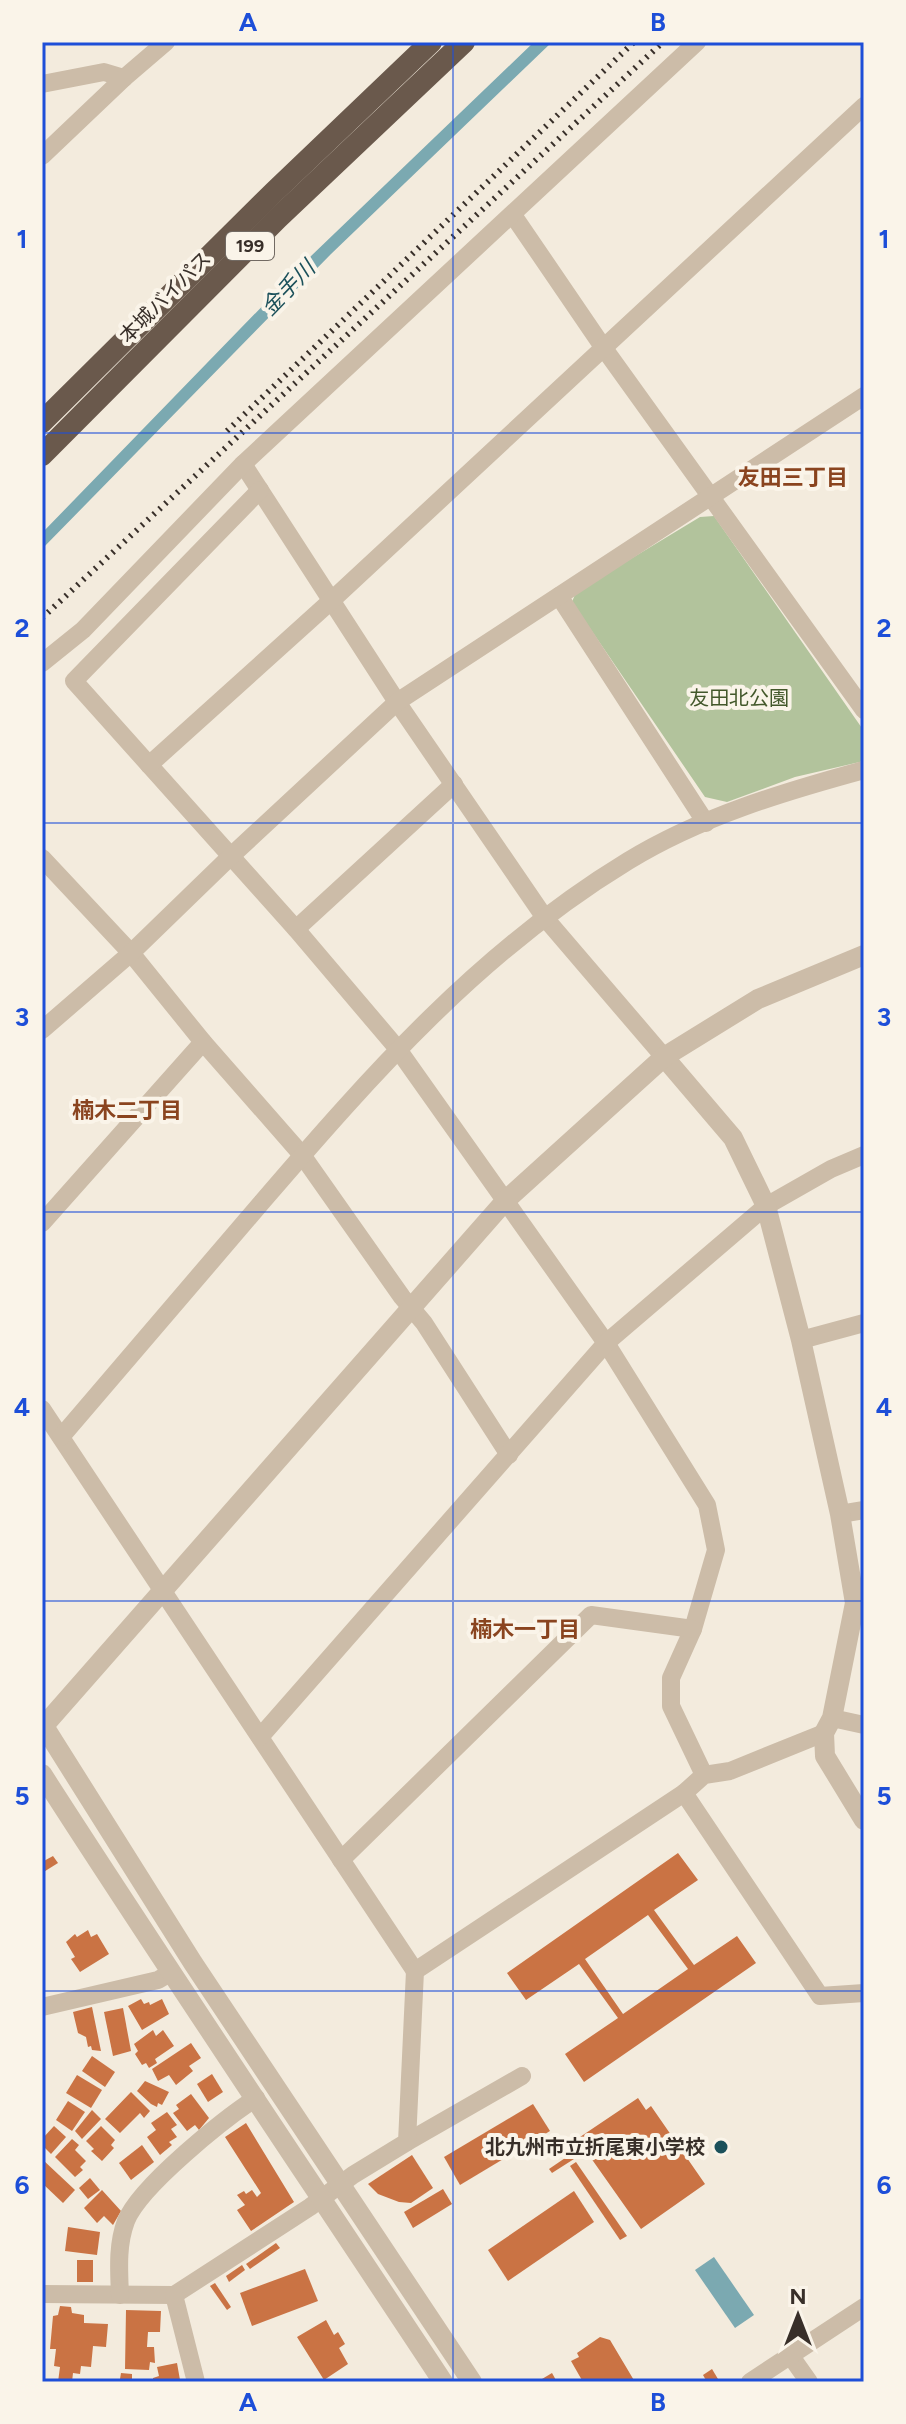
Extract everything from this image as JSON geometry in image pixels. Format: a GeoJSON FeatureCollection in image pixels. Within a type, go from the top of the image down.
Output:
{"type":"FeatureCollection","features":[{"type":"Feature","properties":{"kind":"highway","name":"本城バイパス"},"geometry":{"type":"LineString","coordinates":[[42,422],[275,191],[431,42]]}},
{"type":"Feature","properties":{"kind":"highway","name":"本城バイパス"},"geometry":{"type":"LineString","coordinates":[[42,455],[278,218],[464,42]]}},
{"type":"Feature","properties":{"kind":"street"},"geometry":{"type":"LineString","coordinates":[[42,156],[166,42]]}},
{"type":"Feature","properties":{"kind":"street"},"geometry":{"type":"LineString","coordinates":[[42,663],[83,630],[243,464],[697,42]]}},
{"type":"Feature","properties":{"kind":"street"},"geometry":{"type":"LineString","coordinates":[[42,84],[104,72],[124,78]]}},
{"type":"Feature","properties":{"kind":"street"},"geometry":{"type":"LineString","coordinates":[[149,765],[332,600],[864,106]]}},
{"type":"Feature","properties":{"kind":"street"},"geometry":{"type":"LineString","coordinates":[[513,215],[603,347],[864,710]]}},
{"type":"Feature","properties":{"kind":"street"},"geometry":{"type":"LineString","coordinates":[[42,1030],[131,953],[397,702],[864,396]]}},
{"type":"Feature","properties":{"kind":"street"},"geometry":{"type":"LineString","coordinates":[[243,464],[397,702],[545,918],[733,1138],[766,1206],[801,1340],[840,1514],[855,1603],[828,1726],[825,1756],[864,1820]]}},
{"type":"Feature","properties":{"kind":"street"},"geometry":{"type":"LineString","coordinates":[[260,490],[74,681],[296,929],[397,1048],[606,1343],[707,1505],[716,1550],[693,1629],[671,1678],[671,1706],[704,1775]]}},
{"type":"Feature","properties":{"kind":"street"},"geometry":{"type":"LineString","coordinates":[[559,596],[706,823]]}},
{"type":"Feature","properties":{"kind":"street"},"geometry":{"type":"LineString","coordinates":[[61,1437],[397,1048],[474,975],[545,918],[629,860],[706,823],[783,792],[864,770]]}},
{"type":"Feature","properties":{"kind":"street"},"geometry":{"type":"LineString","coordinates":[[296,929],[454,784]]}},
{"type":"Feature","properties":{"kind":"street"},"geometry":{"type":"LineString","coordinates":[[46,871],[131,953],[203,1042],[302,1155],[424,1323],[509,1455]]}},
{"type":"Feature","properties":{"kind":"street"},"geometry":{"type":"LineString","coordinates":[[472,2382],[193,1963],[43,1725],[506,1200],[664,1057],[758,999],[864,955]]}},
{"type":"Feature","properties":{"kind":"street"},"geometry":{"type":"LineString","coordinates":[[42,1223],[203,1042]]}},
{"type":"Feature","properties":{"kind":"street"},"geometry":{"type":"LineString","coordinates":[[260,1737],[606,1343],[766,1206],[831,1169],[864,1155]]}},
{"type":"Feature","properties":{"kind":"street"},"geometry":{"type":"LineString","coordinates":[[801,1340],[864,1323]]}},
{"type":"Feature","properties":{"kind":"street"},"geometry":{"type":"LineString","coordinates":[[42,1409],[415,1971],[407,2142]]}},
{"type":"Feature","properties":{"kind":"street"},"geometry":{"type":"LineString","coordinates":[[840,1514],[864,1510]]}},
{"type":"Feature","properties":{"kind":"street"},"geometry":{"type":"LineString","coordinates":[[341,1860],[591,1615],[693,1629]]}},
{"type":"Feature","properties":{"kind":"street"},"geometry":{"type":"LineString","coordinates":[[415,1971],[684,1793],[704,1775],[730,1771],[828,1726],[864,1725]]}},
{"type":"Feature","properties":{"kind":"street"},"geometry":{"type":"LineString","coordinates":[[42,1774],[170,1973],[443,2382]]}},
{"type":"Feature","properties":{"kind":"street"},"geometry":{"type":"LineString","coordinates":[[684,1793],[820,1996],[864,1993]]}},
{"type":"Feature","properties":{"kind":"street"},"geometry":{"type":"LineString","coordinates":[[42,2007],[158,1980],[170,1973]]}},
{"type":"Feature","properties":{"kind":"street"},"geometry":{"type":"LineString","coordinates":[[42,2294],[174,2295],[407,2142],[522,2076]]}},
{"type":"Feature","properties":{"kind":"street"},"geometry":{"type":"LineString","coordinates":[[120,2295],[119,2245],[127,2218],[176,2161],[256,2098]]}},
{"type":"Feature","properties":{"kind":"street"},"geometry":{"type":"LineString","coordinates":[[174,2295],[196,2382]]}},
{"type":"Feature","properties":{"kind":"street"},"geometry":{"type":"LineString","coordinates":[[750,2382],[864,2307]]}},
{"type":"Feature","properties":{"kind":"street"},"geometry":{"type":"LineString","coordinates":[[790,2355],[809,2382]]}},
{"type":"Feature","properties":{"kind":"green space","name":"友田北公園"},"geometry":{"type":"Polygon","coordinates":[[[714,516],[864,731],[864,761],[795,777],[727,802],[705,797],[572,602],[576,592],[700,517],[714,516]]]}},
{"type":"Feature","properties":{"kind":"water","name":"金手川"},"geometry":{"type":"Polygon","coordinates":[[[534,42],[552,42],[331,254],[42,549],[42,533],[310,257],[534,42]]]}},
{"type":"Feature","properties":{"kind":"water"},"geometry":{"type":"Polygon","coordinates":[[[714,2257],[754,2315],[735,2328],[695,2270],[714,2257]]]}},
{"type":"Feature","properties":{"kind":"building"},"geometry":{"type":"Polygon","coordinates":[[[678,1853],[698,1880],[654,1910],[694,1965],[737,1936],[756,1963],[584,2082],[565,2054],[618,2018],[579,1964],[526,2000],[507,1973],[678,1853]],[[648,1915],[585,1959],[623,2014],[688,1969],[648,1915]]]}},
{"type":"Feature","properties":{"kind":"building"},"geometry":{"type":"Polygon","coordinates":[[[53,1856],[58,1863],[42,1873],[42,1862],[53,1856]]]}},
{"type":"Feature","properties":{"kind":"building"},"geometry":{"type":"Polygon","coordinates":[[[88,1930],[91,1937],[97,1934],[109,1954],[80,1972],[71,1959],[75,1957],[66,1942],[75,1934],[77,1937],[88,1930]]]}},
{"type":"Feature","properties":{"kind":"building"},"geometry":{"type":"Polygon","coordinates":[[[141,1999],[144,2004],[149,2002],[150,2005],[162,1999],[169,2014],[142,2030],[128,2006],[141,1999]]]}},
{"type":"Feature","properties":{"kind":"building"},"geometry":{"type":"Polygon","coordinates":[[[92,2007],[101,2051],[88,2047],[86,2037],[78,2033],[73,2012],[92,2007]]]}},
{"type":"Feature","properties":{"kind":"building"},"geometry":{"type":"Polygon","coordinates":[[[123,2008],[131,2051],[113,2056],[104,2012],[123,2008]]]}},
{"type":"Feature","properties":{"kind":"building"},"geometry":{"type":"Polygon","coordinates":[[[153,2030],[156,2036],[163,2030],[174,2046],[155,2059],[157,2063],[149,2068],[146,2063],[142,2065],[135,2054],[138,2051],[134,2044],[153,2030]]]}},
{"type":"Feature","properties":{"kind":"building"},"geometry":{"type":"Polygon","coordinates":[[[191,2043],[201,2058],[189,2066],[193,2071],[176,2085],[169,2075],[158,2081],[152,2069],[191,2043]]]}},
{"type":"Feature","properties":{"kind":"building"},"geometry":{"type":"Polygon","coordinates":[[[92,2056],[115,2072],[105,2087],[82,2071],[92,2056]]]}},
{"type":"Feature","properties":{"kind":"building"},"geometry":{"type":"Polygon","coordinates":[[[212,2074],[223,2092],[208,2102],[197,2084],[212,2074]]]}},
{"type":"Feature","properties":{"kind":"building"},"geometry":{"type":"Polygon","coordinates":[[[77,2075],[102,2090],[91,2108],[66,2093],[77,2075]]]}},
{"type":"Feature","properties":{"kind":"building"},"geometry":{"type":"Polygon","coordinates":[[[145,2081],[169,2092],[162,2105],[158,2103],[157,2107],[151,2104],[137,2091],[145,2081]]]}},
{"type":"Feature","properties":{"kind":"building"},"geometry":{"type":"Polygon","coordinates":[[[131,2092],[150,2111],[144,2118],[140,2113],[120,2133],[105,2119],[131,2092]]]}},
{"type":"Feature","properties":{"kind":"building"},"geometry":{"type":"Polygon","coordinates":[[[191,2094],[209,2118],[199,2130],[195,2125],[187,2131],[173,2113],[179,2109],[176,2105],[191,2094]]]}},
{"type":"Feature","properties":{"kind":"building"},"geometry":{"type":"Polygon","coordinates":[[[638,2098],[646,2110],[651,2106],[705,2184],[641,2229],[586,2151],[590,2149],[580,2137],[638,2098]]]}},
{"type":"Feature","properties":{"kind":"building"},"geometry":{"type":"Polygon","coordinates":[[[68,2101],[85,2112],[72,2131],[56,2120],[68,2101]]]}},
{"type":"Feature","properties":{"kind":"building"},"geometry":{"type":"Polygon","coordinates":[[[533,2104],[550,2131],[460,2185],[444,2157],[533,2104]]]}},
{"type":"Feature","properties":{"kind":"building"},"geometry":{"type":"Polygon","coordinates":[[[92,2110],[101,2119],[82,2139],[75,2131],[92,2110]]]}},
{"type":"Feature","properties":{"kind":"building"},"geometry":{"type":"Polygon","coordinates":[[[167,2112],[177,2125],[171,2129],[177,2137],[160,2155],[147,2137],[156,2130],[151,2123],[167,2112]]]}},
{"type":"Feature","properties":{"kind":"building"},"geometry":{"type":"Polygon","coordinates":[[[246,2123],[294,2202],[251,2231],[237,2210],[245,2205],[237,2195],[252,2190],[257,2197],[261,2193],[225,2137],[246,2123]]]}},
{"type":"Feature","properties":{"kind":"building"},"geometry":{"type":"Polygon","coordinates":[[[54,2126],[66,2137],[51,2154],[42,2145],[42,2139],[54,2126]]]}},
{"type":"Feature","properties":{"kind":"building"},"geometry":{"type":"Polygon","coordinates":[[[101,2126],[115,2140],[111,2145],[114,2148],[102,2161],[86,2141],[101,2126]]]}},
{"type":"Feature","properties":{"kind":"building"},"geometry":{"type":"Polygon","coordinates":[[[72,2139],[79,2145],[75,2150],[86,2161],[80,2167],[83,2170],[75,2177],[55,2157],[72,2139]]]}},
{"type":"Feature","properties":{"kind":"building"},"geometry":{"type":"Polygon","coordinates":[[[142,2145],[154,2162],[131,2180],[119,2163],[142,2145]]]}},
{"type":"Feature","properties":{"kind":"building"},"geometry":{"type":"Polygon","coordinates":[[[571,2154],[574,2159],[552,2173],[549,2169],[571,2154]]]}},
{"type":"Feature","properties":{"kind":"building"},"geometry":{"type":"Polygon","coordinates":[[[412,2155],[433,2188],[411,2203],[378,2194],[368,2184],[412,2155]]]}},
{"type":"Feature","properties":{"kind":"building"},"geometry":{"type":"Polygon","coordinates":[[[42,2159],[75,2190],[63,2203],[42,2183],[42,2159]]]}},
{"type":"Feature","properties":{"kind":"building"},"geometry":{"type":"Polygon","coordinates":[[[576,2162],[627,2236],[620,2240],[570,2166],[576,2162]]]}},
{"type":"Feature","properties":{"kind":"building"},"geometry":{"type":"Polygon","coordinates":[[[90,2178],[100,2190],[88,2199],[79,2188],[90,2178]]]}},
{"type":"Feature","properties":{"kind":"building"},"geometry":{"type":"Polygon","coordinates":[[[443,2189],[452,2204],[413,2228],[404,2212],[443,2189]]]}},
{"type":"Feature","properties":{"kind":"building"},"geometry":{"type":"Polygon","coordinates":[[[102,2190],[121,2211],[113,2225],[104,2216],[97,2223],[84,2208],[102,2190]]]}},
{"type":"Feature","properties":{"kind":"building"},"geometry":{"type":"Polygon","coordinates":[[[574,2191],[594,2222],[508,2281],[488,2250],[574,2191]]]}},
{"type":"Feature","properties":{"kind":"building"},"geometry":{"type":"Polygon","coordinates":[[[68,2227],[100,2232],[97,2255],[65,2251],[68,2227]]]}},
{"type":"Feature","properties":{"kind":"building"},"geometry":{"type":"Polygon","coordinates":[[[276,2243],[280,2248],[250,2269],[246,2264],[276,2243]]]}},
{"type":"Feature","properties":{"kind":"building"},"geometry":{"type":"Polygon","coordinates":[[[77,2260],[93,2260],[93,2282],[77,2282],[77,2260]]]}},
{"type":"Feature","properties":{"kind":"building"},"geometry":{"type":"Polygon","coordinates":[[[242,2265],[245,2270],[229,2282],[226,2276],[242,2265]]]}},
{"type":"Feature","properties":{"kind":"building"},"geometry":{"type":"Polygon","coordinates":[[[305,2269],[318,2301],[252,2326],[240,2293],[305,2269]]]}},
{"type":"Feature","properties":{"kind":"building"},"geometry":{"type":"Polygon","coordinates":[[[215,2283],[231,2307],[227,2310],[210,2286],[215,2283]]]}},
{"type":"Feature","properties":{"kind":"building"},"geometry":{"type":"Polygon","coordinates":[[[60,2306],[71,2307],[72,2313],[84,2315],[84,2323],[108,2324],[106,2347],[93,2346],[91,2367],[81,2366],[80,2374],[73,2373],[72,2382],[58,2382],[60,2367],[54,2366],[56,2349],[50,2349],[53,2316],[58,2315],[60,2306]]]}},
{"type":"Feature","properties":{"kind":"building"},"geometry":{"type":"Polygon","coordinates":[[[126,2310],[161,2311],[160,2332],[148,2332],[147,2347],[154,2347],[155,2363],[150,2362],[149,2370],[125,2369],[126,2310]]]}},
{"type":"Feature","properties":{"kind":"building"},"geometry":{"type":"Polygon","coordinates":[[[326,2320],[334,2335],[338,2332],[345,2344],[339,2348],[348,2364],[324,2380],[297,2337],[326,2320]]]}},
{"type":"Feature","properties":{"kind":"building"},"geometry":{"type":"Polygon","coordinates":[[[600,2337],[610,2340],[635,2382],[583,2382],[571,2361],[600,2337]]]}},
{"type":"Feature","properties":{"kind":"building"},"geometry":{"type":"Polygon","coordinates":[[[177,2363],[180,2380],[153,2382],[153,2378],[159,2376],[157,2367],[177,2363]]]}},
{"type":"Feature","properties":{"kind":"building"},"geometry":{"type":"Polygon","coordinates":[[[712,2369],[718,2379],[707,2382],[703,2375],[712,2369]]]}},
{"type":"Feature","properties":{"kind":"building"},"geometry":{"type":"Polygon","coordinates":[[[121,2373],[132,2374],[132,2380],[120,2379],[121,2373]]]}},
{"type":"Feature","properties":{"kind":"building"},"geometry":{"type":"Polygon","coordinates":[[[552,2373],[557,2382],[537,2382],[552,2373]]]}},
{"type":"Feature","properties":{"kind":"railway"},"geometry":{"type":"LineString","coordinates":[[227,431],[634,42]]}},
{"type":"Feature","properties":{"kind":"railway"},"geometry":{"type":"LineString","coordinates":[[42,618],[663,42]]}},
{"type":"Feature","properties":{"kind":"place","name":"北九州市立折尾東小学校"},"geometry":{"type":"Point","coordinates":[721,2147]}},
{"type":"Feature","properties":{"kind":"district","name":"友田三丁目"},"geometry":{"type":"Point","coordinates":[793,477]}},
{"type":"Feature","properties":{"kind":"district","name":"楠木二丁目"},"geometry":{"type":"Point","coordinates":[127,1110]}},
{"type":"Feature","properties":{"kind":"district","name":"楠木一丁目"},"geometry":{"type":"Point","coordinates":[525,1629]}}]}
